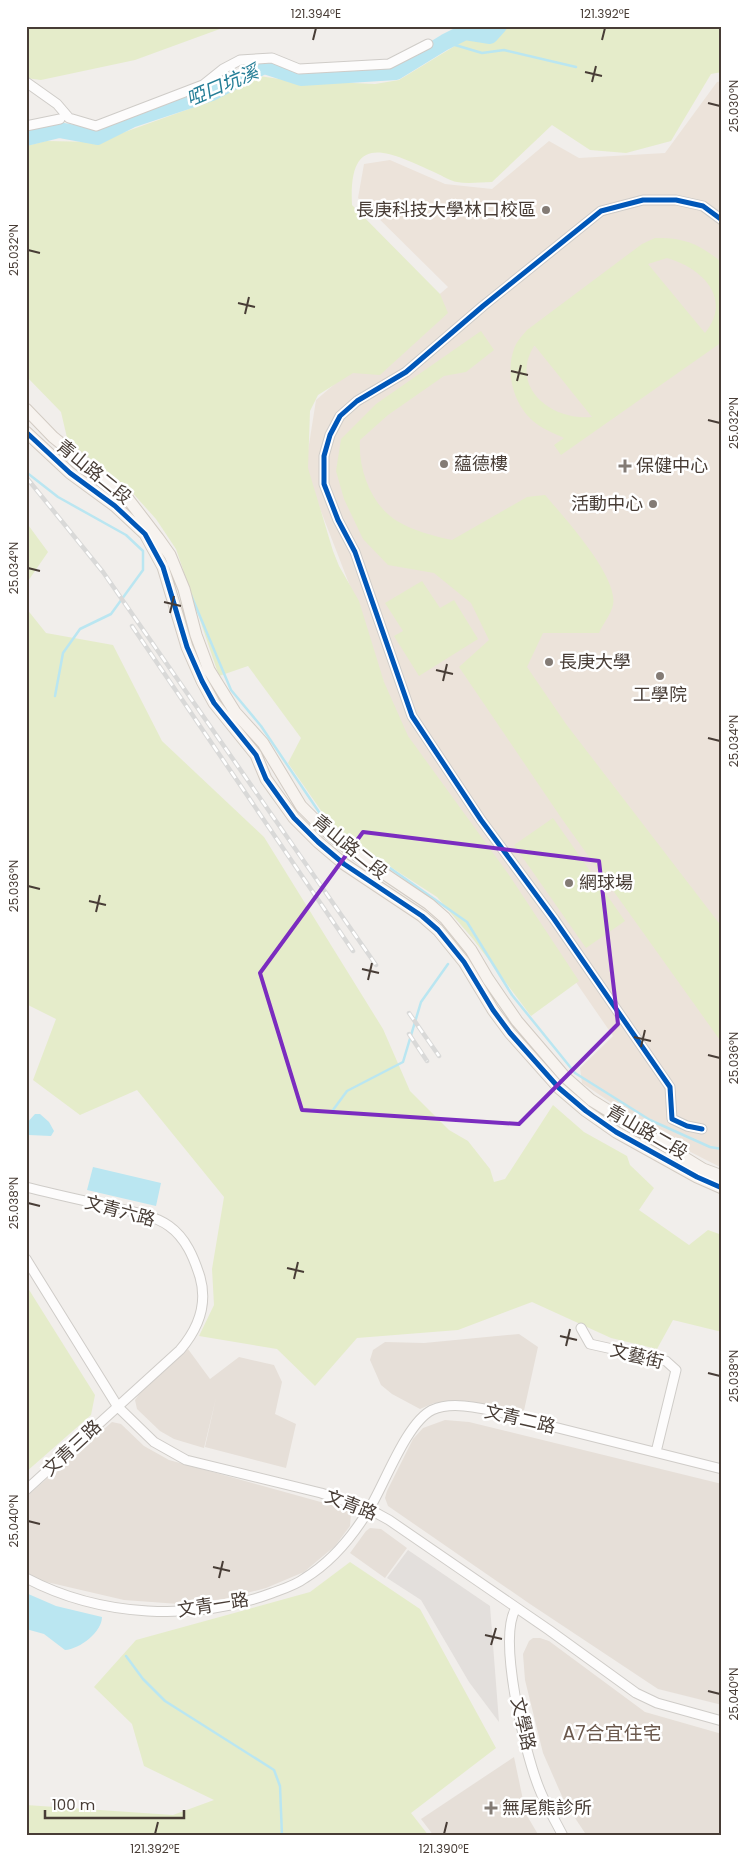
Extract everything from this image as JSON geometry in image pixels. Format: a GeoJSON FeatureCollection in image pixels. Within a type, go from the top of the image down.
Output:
{"type":"FeatureCollection","features":[{"type":"Feature","properties":{"kind":"street"},"geometry":{"type":"LineString","coordinates":[[26,82],[57,104],[69,118],[96,126],[203,85],[223,69],[240,60],[272,58],[299,69],[389,64],[428,44]]}},
{"type":"Feature","properties":{"kind":"street"},"geometry":{"type":"LineString","coordinates":[[26,126],[60,119]]}},
{"type":"Feature","properties":{"kind":"street"},"geometry":{"type":"LineString","coordinates":[[702,1129],[672,1120],[670,1087],[554,919],[482,820],[412,716],[355,552],[338,520],[324,484],[324,456],[330,435],[340,416],[357,402],[406,372],[483,306],[601,212],[643,200],[676,200],[703,206],[722,220]]}},
{"type":"Feature","properties":{"kind":"street","name":"青山路二段"},"geometry":{"type":"LineString","coordinates":[[26,409],[53,436],[124,495],[149,525],[170,555],[184,589],[196,635],[209,670],[235,712],[263,743],[302,806],[352,852],[429,904],[445,918],[471,950],[488,979],[517,1021],[565,1076],[591,1100],[703,1169],[722,1176]]}},
{"type":"Feature","properties":{"kind":"street","name":"青山路二段"},"geometry":{"type":"LineString","coordinates":[[26,432],[70,473],[115,506],[145,534],[163,567],[187,648],[202,681],[214,703],[256,755],[266,779],[294,818],[344,864],[422,916],[438,930],[464,962],[493,1010],[510,1033],[559,1088],[586,1111],[616,1132],[697,1177],[722,1188]]}},
{"type":"Feature","properties":{"kind":"street","name":"文青六路"},"geometry":{"type":"LineString","coordinates":[[26,1187],[154,1218],[169,1226],[190,1250],[201,1282],[203,1300],[194,1334],[180,1350],[118,1407]]}},
{"type":"Feature","properties":{"kind":"street","name":"文青路"},"geometry":{"type":"LineString","coordinates":[[26,1259],[118,1407],[154,1442],[186,1460],[301,1487],[369,1509],[389,1520],[636,1693],[657,1703],[722,1720]]}},
{"type":"Feature","properties":{"kind":"street","name":"文藝街"},"geometry":{"type":"LineString","coordinates":[[580,1328],[590,1344],[666,1361],[676,1370],[656,1452]]}},
{"type":"Feature","properties":{"kind":"street","name":"文青二路"},"geometry":{"type":"LineString","coordinates":[[369,1509],[407,1437],[432,1410],[447,1406],[464,1406],[508,1415],[722,1469]]}},
{"type":"Feature","properties":{"kind":"street","name":"文青三路"},"geometry":{"type":"LineString","coordinates":[[26,1490],[118,1407]]}},
{"type":"Feature","properties":{"kind":"street","name":"文青一路"},"geometry":{"type":"LineString","coordinates":[[26,1578],[44,1587],[99,1605],[171,1613],[226,1606],[253,1600],[304,1579],[338,1551],[369,1509]]}},
{"type":"Feature","properties":{"kind":"street","name":"文學路"},"geometry":{"type":"LineString","coordinates":[[516,1608],[510,1617],[509,1648],[517,1702],[539,1788],[563,1836]]}},
{"type":"Feature","properties":{"kind":"highlighted area"},"geometry":{"type":"Polygon","coordinates":[[[363,832],[599,861],[618,1024],[519,1124],[302,1110],[260,973],[363,832]]]}},
{"type":"Feature","properties":{"kind":"shaded area","name":"長庚大學"},"geometry":{"type":"Polygon","coordinates":[[[722,81],[722,1168],[665,1139],[582,1083],[580,1068],[613,1036],[398,724],[355,599],[305,470],[316,400],[448,287],[358,198],[364,164],[390,160],[445,184],[492,189],[549,141],[579,158],[665,153],[717,82],[722,81]]]}},
{"type":"Feature","properties":{"kind":"shaded area"},"geometry":{"type":"Polygon","coordinates":[[[519,1334],[538,1347],[523,1415],[469,1401],[434,1403],[420,1409],[392,1394],[381,1385],[370,1360],[373,1350],[385,1342],[424,1343],[519,1334]]]}},
{"type":"Feature","properties":{"kind":"shaded area"},"geometry":{"type":"Polygon","coordinates":[[[188,1349],[210,1379],[239,1357],[274,1365],[282,1382],[275,1414],[296,1424],[286,1468],[205,1447],[216,1398],[204,1448],[174,1439],[160,1431],[137,1409],[135,1400],[142,1390],[188,1349]]]}},
{"type":"Feature","properties":{"kind":"shaded area"},"geometry":{"type":"Polygon","coordinates":[[[445,1420],[469,1422],[722,1484],[722,1705],[658,1689],[388,1506],[385,1498],[387,1491],[413,1439],[423,1428],[445,1420]]]}},
{"type":"Feature","properties":{"kind":"shaded area"},"geometry":{"type":"Polygon","coordinates":[[[112,1422],[121,1424],[144,1446],[169,1460],[346,1509],[351,1514],[350,1526],[335,1546],[304,1572],[266,1588],[224,1599],[179,1604],[124,1600],[38,1580],[26,1573],[26,1497],[112,1422]]]}},
{"type":"Feature","properties":{"kind":"shaded area"},"geometry":{"type":"Polygon","coordinates":[[[370,1528],[381,1529],[407,1548],[385,1578],[350,1553],[370,1528]]]}},
{"type":"Feature","properties":{"kind":"shaded area"},"geometry":{"type":"Polygon","coordinates":[[[408,1550],[490,1606],[499,1722],[469,1682],[421,1600],[387,1578],[408,1550]]]}},
{"type":"Feature","properties":{"kind":"shaded area"},"geometry":{"type":"Polygon","coordinates":[[[533,1638],[549,1641],[645,1712],[722,1734],[722,1836],[587,1836],[565,1803],[543,1753],[525,1680],[523,1654],[529,1641],[533,1638]]]}},
{"type":"Feature","properties":{"kind":"shaded area"},"geometry":{"type":"Polygon","coordinates":[[[514,1757],[526,1814],[539,1836],[434,1836],[421,1819],[514,1757]]]}},
{"type":"Feature","properties":{"kind":"green space"},"geometry":{"type":"Polygon","coordinates":[[[26,26],[228,26],[135,60],[41,80],[26,78],[26,26]]]}},
{"type":"Feature","properties":{"kind":"green space"},"geometry":{"type":"Polygon","coordinates":[[[452,26],[722,26],[722,72],[711,74],[671,141],[626,153],[590,150],[552,125],[492,182],[466,183],[449,180],[402,158],[375,153],[364,156],[357,165],[353,181],[352,205],[440,294],[448,313],[380,375],[353,373],[318,395],[310,411],[308,468],[333,551],[339,566],[359,601],[384,682],[408,736],[509,875],[579,981],[531,1016],[473,939],[437,897],[369,853],[329,822],[288,763],[301,738],[248,666],[219,676],[176,549],[156,519],[129,489],[68,442],[61,412],[26,376],[26,146],[46,141],[97,142],[200,105],[259,76],[286,80],[375,84],[399,80],[468,38],[452,26]]]}},
{"type":"Feature","properties":{"kind":"green space"},"geometry":{"type":"Polygon","coordinates":[[[655,238],[683,240],[698,246],[721,262],[722,342],[561,455],[554,445],[564,438],[533,421],[516,398],[510,368],[515,346],[527,330],[642,244],[655,238]],[[667,258],[648,264],[705,333],[713,320],[716,308],[715,297],[710,286],[692,269],[667,258]],[[535,346],[528,361],[527,375],[531,388],[538,398],[549,407],[562,413],[577,417],[592,417],[535,346]]]}},
{"type":"Feature","properties":{"kind":"green space"},"geometry":{"type":"Polygon","coordinates":[[[481,331],[494,350],[466,372],[444,376],[388,415],[360,440],[361,463],[364,474],[373,496],[380,506],[397,521],[424,533],[452,540],[527,497],[545,495],[599,563],[613,593],[613,605],[599,633],[543,633],[527,667],[566,724],[722,927],[722,1043],[562,819],[459,667],[489,640],[471,603],[434,573],[388,565],[363,539],[344,499],[336,471],[341,439],[376,404],[481,331]]]}},
{"type":"Feature","properties":{"kind":"green space"},"geometry":{"type":"Polygon","coordinates":[[[26,522],[48,552],[26,584],[26,522]]]}},
{"type":"Feature","properties":{"kind":"green space"},"geometry":{"type":"Polygon","coordinates":[[[422,581],[440,608],[454,600],[478,639],[419,676],[394,636],[403,631],[385,603],[422,581]]]}},
{"type":"Feature","properties":{"kind":"green space"},"geometry":{"type":"Polygon","coordinates":[[[26,608],[46,633],[113,645],[162,741],[264,837],[383,1029],[410,1091],[449,1130],[468,1141],[490,1169],[494,1182],[505,1179],[553,1105],[584,1132],[627,1156],[630,1165],[654,1188],[639,1210],[689,1245],[708,1230],[722,1235],[722,1332],[673,1320],[657,1349],[611,1338],[532,1302],[458,1330],[357,1338],[315,1386],[277,1349],[199,1336],[214,1305],[212,1269],[224,1197],[137,1090],[80,1115],[33,1080],[56,1019],[26,1004],[26,608]]]}},
{"type":"Feature","properties":{"kind":"green space","name":"網球場"},"geometry":{"type":"Polygon","coordinates":[[[553,818],[625,921],[586,948],[514,845],[553,818]]]}},
{"type":"Feature","properties":{"kind":"green space"},"geometry":{"type":"Polygon","coordinates":[[[26,1285],[95,1395],[91,1415],[26,1472],[26,1285]]]}},
{"type":"Feature","properties":{"kind":"green space"},"geometry":{"type":"Polygon","coordinates":[[[350,1562],[420,1609],[496,1748],[411,1813],[429,1836],[26,1836],[26,1805],[173,1815],[214,1800],[144,1766],[132,1724],[94,1687],[136,1640],[310,1592],[350,1562]]]}},
{"type":"Feature","properties":{"kind":"water"},"geometry":{"type":"Polygon","coordinates":[[[35,1114],[40,1114],[49,1122],[54,1131],[51,1136],[29,1135],[26,1124],[35,1114]]]}},
{"type":"Feature","properties":{"kind":"water"},"geometry":{"type":"Polygon","coordinates":[[[93,1167],[161,1183],[156,1206],[87,1190],[93,1167]]]}},
{"type":"Feature","properties":{"kind":"water"},"geometry":{"type":"Polygon","coordinates":[[[26,1593],[56,1606],[102,1617],[101,1623],[89,1639],[77,1647],[65,1650],[44,1634],[26,1629],[26,1593]]]}},
{"type":"Feature","properties":{"kind":"waterway","name":"啞口坑溪"},"geometry":{"type":"LineString","coordinates":[[26,138],[59,130],[97,137],[131,120],[212,93],[264,66],[301,78],[396,72],[465,32],[490,36],[499,26]]}},
{"type":"Feature","properties":{"kind":"waterway"},"geometry":{"type":"LineString","coordinates":[[445,42],[482,53],[504,50],[576,67]]}},
{"type":"Feature","properties":{"kind":"waterway"},"geometry":{"type":"LineString","coordinates":[[26,472],[58,497],[126,535],[143,551],[143,570],[111,614],[80,629],[63,653],[55,696]]}},
{"type":"Feature","properties":{"kind":"waterway"},"geometry":{"type":"LineString","coordinates":[[191,595],[231,690],[261,726],[321,815],[340,833],[467,922],[512,995],[575,1073],[650,1120],[710,1147],[722,1149]]}},
{"type":"Feature","properties":{"kind":"waterway"},"geometry":{"type":"LineString","coordinates":[[333,1110],[347,1091],[403,1062],[421,1002],[448,964]]}},
{"type":"Feature","properties":{"kind":"waterway"},"geometry":{"type":"LineString","coordinates":[[126,1656],[143,1679],[165,1701],[274,1770],[280,1786],[282,1836]]}},
{"type":"Feature","properties":{"kind":"railway"},"geometry":{"type":"LineString","coordinates":[[26,477],[103,572],[376,965]]}},
{"type":"Feature","properties":{"kind":"railway"},"geometry":{"type":"LineString","coordinates":[[132,626],[353,951]]}},
{"type":"Feature","properties":{"kind":"railway"},"geometry":{"type":"LineString","coordinates":[[409,1013],[439,1056]]}},
{"type":"Feature","properties":{"kind":"railway"},"geometry":{"type":"LineString","coordinates":[[409,1034],[427,1061]]}},
{"type":"Feature","properties":{"kind":"cycle path"},"geometry":{"type":"LineString","coordinates":[[702,1129],[687,1126],[672,1119],[670,1087],[554,919],[481,820],[412,716],[355,552],[338,520],[324,484],[324,456],[330,435],[340,416],[357,401],[406,372],[483,306],[601,211],[643,200],[676,200],[703,206],[722,220]]}},
{"type":"Feature","properties":{"kind":"cycle path"},"geometry":{"type":"LineString","coordinates":[[26,432],[70,473],[115,506],[145,534],[163,567],[187,647],[202,681],[214,703],[256,755],[266,779],[294,818],[344,864],[422,916],[438,930],[464,962],[493,1010],[510,1033],[559,1088],[586,1111],[616,1132],[697,1177],[722,1188]]}},
{"type":"Feature","properties":{"kind":"place","name":"長庚科技大學林口校區"},"geometry":{"type":"Point","coordinates":[546,210]}},
{"type":"Feature","properties":{"kind":"place","name":"蘊德樓"},"geometry":{"type":"Point","coordinates":[444,464]}},
{"type":"Feature","properties":{"kind":"place","name":"保健中心"},"geometry":{"type":"Point","coordinates":[625,466]}},
{"type":"Feature","properties":{"kind":"place","name":"活動中心"},"geometry":{"type":"Point","coordinates":[653,504]}},
{"type":"Feature","properties":{"kind":"place","name":"長庚大學"},"geometry":{"type":"Point","coordinates":[549,662]}},
{"type":"Feature","properties":{"kind":"place","name":"工學院"},"geometry":{"type":"Point","coordinates":[660,676]}},
{"type":"Feature","properties":{"kind":"place","name":"網球場"},"geometry":{"type":"Point","coordinates":[569,883]}},
{"type":"Feature","properties":{"kind":"place","name":"無尾熊診所"},"geometry":{"type":"Point","coordinates":[491,1808]}},
{"type":"Feature","properties":{"kind":"district","name":"A7合宜住宅"},"geometry":{"type":"Point","coordinates":[612,1733]}}]}
